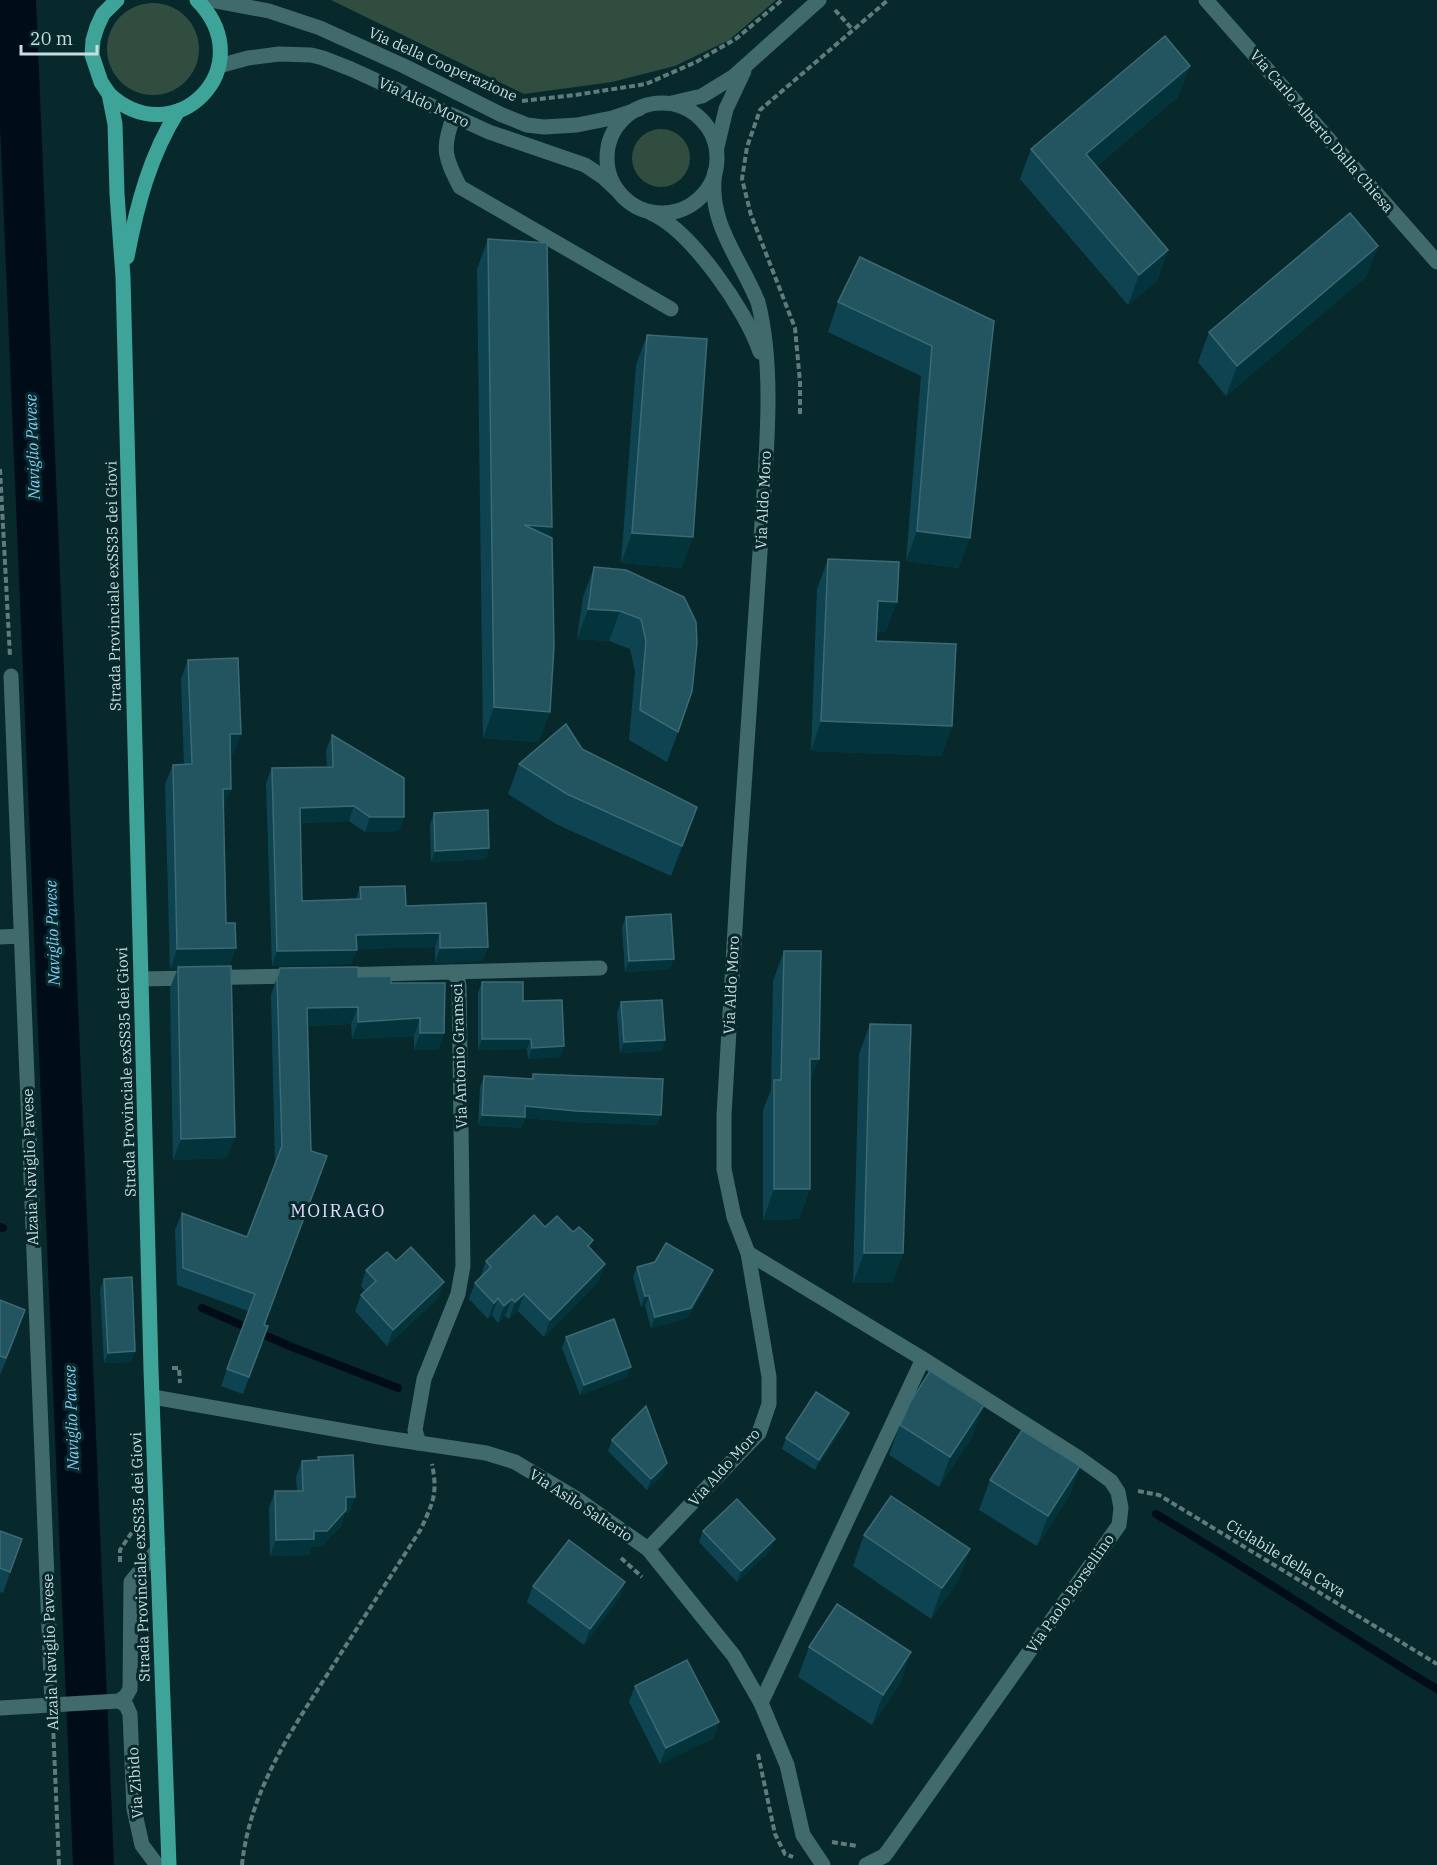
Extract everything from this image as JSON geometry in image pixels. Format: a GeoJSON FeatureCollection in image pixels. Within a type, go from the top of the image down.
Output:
{"type":"FeatureCollection","features":[{"type":"Feature","properties":{"kind":"main road"},"geometry":{"type":"LineString","coordinates":[[114,1],[103,14],[97,27],[93,48],[95,69],[100,82],[109,94],[122,104],[138,112],[158,114],[178,111],[200,98],[212,83],[219,66],[221,51],[217,30],[207,10],[197,0]]}},
{"type":"Feature","properties":{"kind":"main road"},"geometry":{"type":"LineString","coordinates":[[109,94],[115,124],[123,277]]}},
{"type":"Feature","properties":{"kind":"main road"},"geometry":{"type":"LineString","coordinates":[[123,277],[146,176],[163,137],[178,111]]}},
{"type":"Feature","properties":{"kind":"main road","name":"Strada Provinciale exSS35 dei Giovi"},"geometry":{"type":"LineString","coordinates":[[123,277],[152,1370],[169,1865]]}},
{"type":"Feature","properties":{"kind":"street","name":"Via Aldo Moro"},"geometry":{"type":"LineString","coordinates":[[210,0],[269,11],[320,28],[527,125],[544,127],[577,125],[612,118],[639,109]]}},
{"type":"Feature","properties":{"kind":"street"},"geometry":{"type":"LineString","coordinates":[[748,64],[726,109],[716,150],[715,172],[703,194],[688,206],[665,213],[646,210],[630,202],[618,191],[608,170],[608,154],[610,140],[623,120],[639,109],[702,96],[722,85],[819,0]]}},
{"type":"Feature","properties":{"kind":"street","name":"Via Carlo Alberto Dalla Chiesa"},"geometry":{"type":"LineString","coordinates":[[1206,0],[1437,262]]}},
{"type":"Feature","properties":{"kind":"street","name":"Via Aldo Moro"},"geometry":{"type":"LineString","coordinates":[[219,66],[266,56],[311,55],[335,62],[489,132],[585,165],[618,191]]}},
{"type":"Feature","properties":{"kind":"street"},"geometry":{"type":"LineString","coordinates":[[665,104],[684,108],[700,118],[710,132],[716,150]]}},
{"type":"Feature","properties":{"kind":"street"},"geometry":{"type":"LineString","coordinates":[[454,116],[447,133],[446,161],[460,187],[671,309]]}},
{"type":"Feature","properties":{"kind":"street","name":"Via Aldo Moro"},"geometry":{"type":"LineString","coordinates":[[648,1549],[759,1433],[769,1404],[769,1377],[748,1253],[734,1217],[724,1169],[724,1116],[738,861],[766,454],[766,369],[758,302],[717,217],[714,199],[715,172]]}},
{"type":"Feature","properties":{"kind":"street","name":"Via Aldo Moro"},"geometry":{"type":"LineString","coordinates":[[646,210],[675,229],[722,284],[748,324],[766,369]]}},
{"type":"Feature","properties":{"kind":"street","name":"Alzaia Naviglio Pavese"},"geometry":{"type":"LineString","coordinates":[[11,676],[52,1705]]}},
{"type":"Feature","properties":{"kind":"street"},"geometry":{"type":"LineString","coordinates":[[0,937],[21,936]]}},
{"type":"Feature","properties":{"kind":"street"},"geometry":{"type":"LineString","coordinates":[[451,972],[600,968]]}},
{"type":"Feature","properties":{"kind":"street","name":"Via Antonio Gramsci"},"geometry":{"type":"LineString","coordinates":[[141,979],[451,972],[457,977],[464,1266],[459,1287],[424,1379],[415,1431],[418,1443]]}},
{"type":"Feature","properties":{"kind":"street"},"geometry":{"type":"LineString","coordinates":[[748,1253],[923,1359],[1079,1458],[1111,1481],[1118,1492]]}},
{"type":"Feature","properties":{"kind":"street"},"geometry":{"type":"LineString","coordinates":[[761,1703],[923,1359]]}},
{"type":"Feature","properties":{"kind":"street","name":"Via Asilo Salterio"},"geometry":{"type":"LineString","coordinates":[[153,1397],[486,1453],[515,1462],[577,1499],[648,1549],[734,1656],[761,1703],[787,1765],[803,1835],[823,1865]]}},
{"type":"Feature","properties":{"kind":"street","name":"Via Paolo Borsellino"},"geometry":{"type":"LineString","coordinates":[[866,1865],[884,1856],[888,1851],[1119,1525],[1121,1508],[1118,1492]]}},
{"type":"Feature","properties":{"kind":"street"},"geometry":{"type":"LineString","coordinates":[[0,1708],[119,1701],[126,1696],[130,1689],[131,1582],[158,1549]]}},
{"type":"Feature","properties":{"kind":"street","name":"Via Zibido"},"geometry":{"type":"LineString","coordinates":[[119,1701],[126,1705],[130,1714],[134,1809],[142,1845],[157,1865]]}},
{"type":"Feature","properties":{"kind":"path","name":"Via della Cooperazione"},"geometry":{"type":"LineString","coordinates":[[513,98],[520,101],[545,99],[646,84],[696,63],[738,38],[782,0]]}},
{"type":"Feature","properties":{"kind":"path"},"geometry":{"type":"LineString","coordinates":[[800,414],[800,382],[795,328],[751,215],[742,179],[747,147],[760,110],[888,0]]}},
{"type":"Feature","properties":{"kind":"path"},"geometry":{"type":"LineString","coordinates":[[834,8],[853,30]]}},
{"type":"Feature","properties":{"kind":"path"},"geometry":{"type":"LineString","coordinates":[[0,468],[11,676]]}},
{"type":"Feature","properties":{"kind":"path"},"geometry":{"type":"LineString","coordinates":[[152,1370],[179,1368],[180,1391]]}},
{"type":"Feature","properties":{"kind":"path"},"geometry":{"type":"LineString","coordinates":[[242,1865],[250,1820],[265,1779],[281,1749],[421,1529],[433,1503],[436,1484],[432,1464],[418,1443]]}},
{"type":"Feature","properties":{"kind":"path","name":"Ciclabile della Cava"},"geometry":{"type":"LineString","coordinates":[[1118,1492],[1128,1489],[1159,1495],[1437,1664]]}},
{"type":"Feature","properties":{"kind":"path"},"geometry":{"type":"LineString","coordinates":[[120,1572],[120,1550],[136,1526]]}},
{"type":"Feature","properties":{"kind":"path"},"geometry":{"type":"LineString","coordinates":[[618,1554],[649,1584]]}},
{"type":"Feature","properties":{"kind":"path","name":"Alzaia Naviglio Pavese"},"geometry":{"type":"LineString","coordinates":[[52,1705],[59,1865]]}},
{"type":"Feature","properties":{"kind":"path"},"geometry":{"type":"LineString","coordinates":[[757,1750],[775,1834],[785,1854],[799,1858],[831,1842],[854,1847],[874,1839],[888,1851]]}},
{"type":"Feature","properties":{"kind":"green space"},"geometry":{"type":"Polygon","coordinates":[[[331,0],[776,0],[729,40],[675,66],[612,82],[524,94],[331,0]]]}},
{"type":"Feature","properties":{"kind":"green space"},"geometry":{"type":"Polygon","coordinates":[[[153,3],[171,7],[186,16],[195,31],[199,49],[195,67],[186,82],[171,91],[153,95],[135,91],[120,82],[111,67],[107,49],[111,31],[120,16],[135,7],[153,3]]]}},
{"type":"Feature","properties":{"kind":"green space"},"geometry":{"type":"Polygon","coordinates":[[[655,129],[667,129],[682,137],[690,152],[690,164],[682,179],[667,187],[655,187],[640,179],[632,164],[632,152],[640,137],[655,129]]]}},
{"type":"Feature","properties":{"kind":"water","name":"Naviglio Pavese"},"geometry":{"type":"Polygon","coordinates":[[[0,0],[36,0],[114,1865],[73,1865],[0,125],[0,0]]]}},
{"type":"Feature","properties":{"kind":"building"},"geometry":{"type":"Polygon","coordinates":[[[1165,36],[1190,66],[1086,154],[1168,250],[1139,275],[1031,149],[1165,36]]]}},
{"type":"Feature","properties":{"kind":"building"},"geometry":{"type":"Polygon","coordinates":[[[1350,213],[1378,246],[1237,366],[1209,332],[1350,213]]]}},
{"type":"Feature","properties":{"kind":"building"},"geometry":{"type":"Polygon","coordinates":[[[488,239],[547,243],[552,527],[524,525],[552,538],[554,646],[550,712],[494,707],[488,239]]]}},
{"type":"Feature","properties":{"kind":"building"},"geometry":{"type":"Polygon","coordinates":[[[860,257],[994,321],[970,538],[917,531],[932,346],[838,302],[860,257]]]}},
{"type":"Feature","properties":{"kind":"building"},"geometry":{"type":"Polygon","coordinates":[[[647,335],[707,339],[693,537],[632,533],[647,335]]]}},
{"type":"Feature","properties":{"kind":"building"},"geometry":{"type":"Polygon","coordinates":[[[828,559],[899,562],[897,602],[878,601],[876,641],[956,644],[952,726],[821,721],[828,559]]]}},
{"type":"Feature","properties":{"kind":"building"},"geometry":{"type":"Polygon","coordinates":[[[594,567],[626,570],[684,597],[696,622],[697,643],[692,691],[678,732],[640,710],[646,641],[641,619],[620,611],[588,609],[594,567]]]}},
{"type":"Feature","properties":{"kind":"building"},"geometry":{"type":"Polygon","coordinates":[[[238,658],[241,734],[230,734],[231,789],[223,789],[226,923],[235,923],[236,948],[177,949],[173,765],[192,764],[188,660],[238,658]]]}},
{"type":"Feature","properties":{"kind":"building"},"geometry":{"type":"Polygon","coordinates":[[[566,724],[582,749],[697,807],[682,846],[567,794],[519,764],[566,724]]]}},
{"type":"Feature","properties":{"kind":"building"},"geometry":{"type":"Polygon","coordinates":[[[332,735],[404,778],[404,817],[370,817],[354,806],[300,808],[302,901],[361,899],[360,887],[405,886],[406,906],[486,903],[488,947],[440,948],[440,933],[356,935],[357,950],[277,951],[272,768],[333,767],[332,735]]]}},
{"type":"Feature","properties":{"kind":"building"},"geometry":{"type":"Polygon","coordinates":[[[488,810],[489,848],[435,851],[434,813],[488,810]]]}},
{"type":"Feature","properties":{"kind":"building"},"geometry":{"type":"Polygon","coordinates":[[[671,914],[674,959],[629,961],[626,917],[671,914]]]}},
{"type":"Feature","properties":{"kind":"building"},"geometry":{"type":"Polygon","coordinates":[[[784,951],[821,951],[819,1059],[810,1059],[810,1189],[774,1189],[774,1080],[781,1080],[784,951]]]}},
{"type":"Feature","properties":{"kind":"building"},"geometry":{"type":"Polygon","coordinates":[[[231,966],[235,1137],[181,1139],[178,967],[231,966]]]}},
{"type":"Feature","properties":{"kind":"building"},"geometry":{"type":"Polygon","coordinates":[[[358,967],[358,977],[391,976],[391,983],[445,983],[444,1033],[420,1033],[420,1018],[358,1022],[358,1007],[307,1008],[311,1151],[327,1156],[264,1325],[268,1326],[249,1377],[227,1369],[255,1294],[183,1268],[182,1213],[247,1237],[282,1146],[277,978],[280,968],[358,967]]]}},
{"type":"Feature","properties":{"kind":"building"},"geometry":{"type":"Polygon","coordinates":[[[482,982],[523,982],[523,1001],[562,1000],[564,1046],[532,1048],[531,1039],[482,1039],[482,982]]]}},
{"type":"Feature","properties":{"kind":"building"},"geometry":{"type":"Polygon","coordinates":[[[662,1000],[665,1040],[624,1042],[621,1002],[662,1000]]]}},
{"type":"Feature","properties":{"kind":"building"},"geometry":{"type":"Polygon","coordinates":[[[870,1024],[911,1025],[903,1253],[864,1253],[870,1024]]]}},
{"type":"Feature","properties":{"kind":"building"},"geometry":{"type":"Polygon","coordinates":[[[533,1074],[663,1079],[661,1115],[525,1106],[525,1117],[482,1115],[484,1076],[533,1079],[533,1074]]]}},
{"type":"Feature","properties":{"kind":"building"},"geometry":{"type":"Polygon","coordinates":[[[534,1215],[545,1227],[557,1216],[573,1232],[579,1227],[593,1240],[588,1246],[605,1264],[550,1320],[524,1294],[515,1302],[512,1299],[504,1306],[498,1298],[494,1303],[475,1283],[491,1267],[486,1261],[534,1215]]]}},
{"type":"Feature","properties":{"kind":"building"},"geometry":{"type":"Polygon","coordinates":[[[666,1243],[713,1270],[691,1308],[655,1317],[649,1296],[645,1296],[637,1267],[655,1262],[666,1243]]]}},
{"type":"Feature","properties":{"kind":"building"},"geometry":{"type":"Polygon","coordinates":[[[411,1247],[444,1282],[393,1330],[361,1295],[376,1281],[366,1270],[387,1252],[396,1261],[411,1247]]]}},
{"type":"Feature","properties":{"kind":"building"},"geometry":{"type":"Polygon","coordinates":[[[132,1277],[135,1351],[108,1353],[104,1279],[132,1277]]]}},
{"type":"Feature","properties":{"kind":"building"},"geometry":{"type":"Polygon","coordinates":[[[0,1300],[25,1310],[6,1358],[0,1356],[0,1300]]]}},
{"type":"Feature","properties":{"kind":"building"},"geometry":{"type":"Polygon","coordinates":[[[614,1319],[631,1367],[584,1385],[566,1337],[614,1319]]]}},
{"type":"Feature","properties":{"kind":"building"},"geometry":{"type":"Polygon","coordinates":[[[930,1371],[984,1405],[950,1457],[900,1425],[911,1401],[930,1371]]]}},
{"type":"Feature","properties":{"kind":"building"},"geometry":{"type":"Polygon","coordinates":[[[816,1392],[849,1413],[819,1460],[786,1438],[816,1392]]]}},
{"type":"Feature","properties":{"kind":"building"},"geometry":{"type":"Polygon","coordinates":[[[646,1406],[667,1463],[651,1479],[612,1440],[646,1406]]]}},
{"type":"Feature","properties":{"kind":"building"},"geometry":{"type":"Polygon","coordinates":[[[1022,1430],[1080,1466],[1048,1516],[990,1480],[1022,1430]]]}},
{"type":"Feature","properties":{"kind":"building"},"geometry":{"type":"Polygon","coordinates":[[[353,1455],[355,1497],[346,1497],[346,1510],[327,1531],[314,1531],[314,1539],[276,1540],[275,1491],[303,1491],[302,1461],[319,1460],[318,1457],[353,1455]]]}},
{"type":"Feature","properties":{"kind":"building"},"geometry":{"type":"Polygon","coordinates":[[[891,1496],[970,1549],[942,1588],[864,1535],[891,1496]]]}},
{"type":"Feature","properties":{"kind":"building"},"geometry":{"type":"Polygon","coordinates":[[[737,1499],[775,1539],[741,1571],[703,1531],[737,1499]]]}},
{"type":"Feature","properties":{"kind":"building"},"geometry":{"type":"Polygon","coordinates":[[[0,1531],[22,1539],[10,1572],[0,1568],[0,1531]]]}},
{"type":"Feature","properties":{"kind":"building"},"geometry":{"type":"Polygon","coordinates":[[[569,1540],[625,1582],[590,1629],[533,1586],[569,1540]]]}},
{"type":"Feature","properties":{"kind":"building"},"geometry":{"type":"Polygon","coordinates":[[[837,1604],[911,1652],[883,1695],[809,1647],[837,1604]]]}},
{"type":"Feature","properties":{"kind":"building"},"geometry":{"type":"Polygon","coordinates":[[[687,1660],[719,1722],[666,1748],[635,1686],[687,1660]]]}},
{"type":"Feature","properties":{"kind":"waterway"},"geometry":{"type":"LineString","coordinates":[[202,1308],[292,1347],[398,1388]]}},
{"type":"Feature","properties":{"kind":"waterway"},"geometry":{"type":"LineString","coordinates":[[1156,1514],[1437,1689]]}},
{"type":"Feature","properties":{"kind":"district","name":"MOIRAGO"},"geometry":{"type":"Point","coordinates":[338,1210]}}]}
